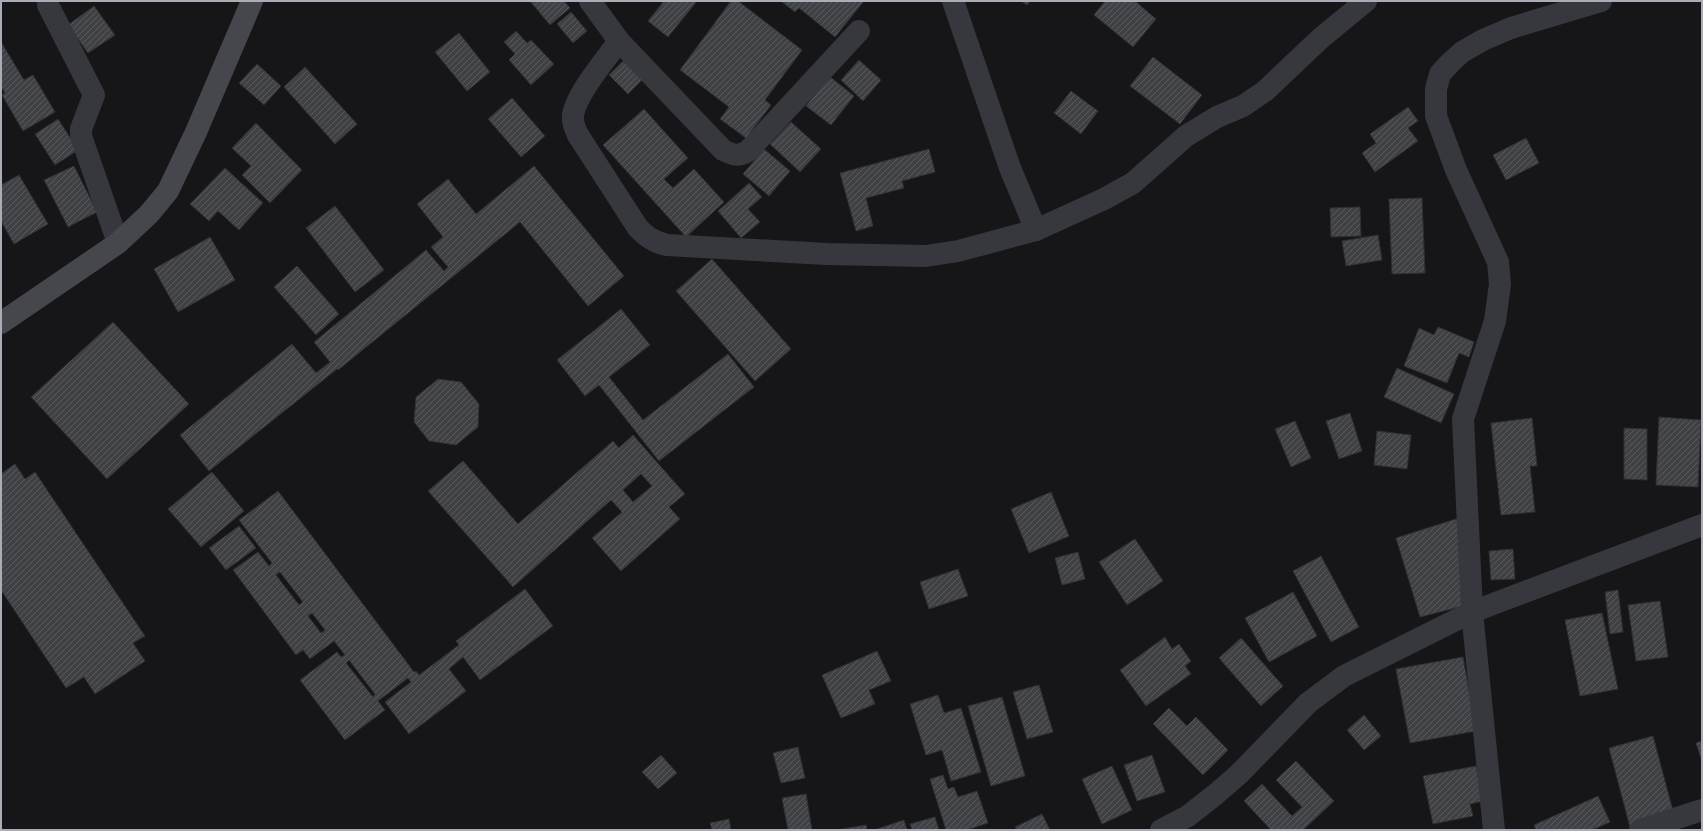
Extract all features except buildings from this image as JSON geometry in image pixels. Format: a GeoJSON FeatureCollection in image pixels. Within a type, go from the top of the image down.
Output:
{"type":"FeatureCollection","features":[{"type":"Feature","properties":{"kind":"street"},"geometry":{"type":"LineString","coordinates":[[1,323],[118,243],[149,214],[168,191],[196,132],[252,1]]}},
{"type":"Feature","properties":{"kind":"street"},"geometry":{"type":"LineString","coordinates":[[590,1],[619,41],[723,150],[734,155],[741,155],[748,151],[858,31]]}},
{"type":"Feature","properties":{"kind":"street"},"geometry":{"type":"LineString","coordinates":[[953,1],[1010,168],[1036,230]]}},
{"type":"Feature","properties":{"kind":"street"},"geometry":{"type":"LineString","coordinates":[[619,41],[577,102],[573,115],[573,124],[578,136],[638,228],[654,242],[667,245],[826,254],[926,256],[958,251],[1036,230],[1104,199],[1133,183],[1186,136],[1218,117],[1243,106],[1265,91],[1320,38],[1366,1]]}},
{"type":"Feature","properties":{"kind":"street"},"geometry":{"type":"LineString","coordinates":[[1494,830],[1472,612],[1463,419],[1495,321],[1500,284],[1498,262],[1456,170],[1436,116],[1436,89],[1440,74],[1450,63],[1462,52],[1483,40],[1511,28],[1602,1]]}},
{"type":"Feature","properties":{"kind":"street"},"geometry":{"type":"LineString","coordinates":[[48,5],[94,95],[82,129],[82,136],[118,243]]}},
{"type":"Feature","properties":{"kind":"street"},"geometry":{"type":"LineString","coordinates":[[1162,830],[1188,816],[1216,794],[1239,774],[1308,703],[1344,676],[1472,612],[1702,525]]}},
{"type":"Feature","properties":{"kind":"street"},"geometry":{"type":"LineString","coordinates":[[1640,830],[1702,810]]}}]}
